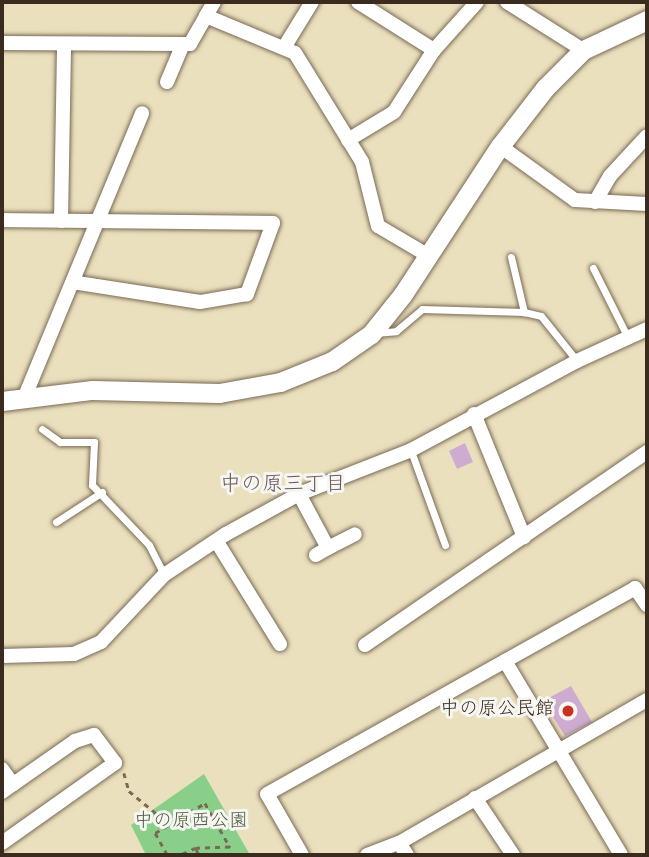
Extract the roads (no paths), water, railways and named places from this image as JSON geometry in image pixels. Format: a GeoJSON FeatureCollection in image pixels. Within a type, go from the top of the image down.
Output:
{"type":"FeatureCollection","features":[{"type":"Feature","properties":{"kind":"street"},"geometry":{"type":"LineString","coordinates":[[2,43],[190,44],[214,2]]}},
{"type":"Feature","properties":{"kind":"street"},"geometry":{"type":"LineString","coordinates":[[285,46],[312,2]]}},
{"type":"Feature","properties":{"kind":"street"},"geometry":{"type":"LineString","coordinates":[[358,2],[433,50]]}},
{"type":"Feature","properties":{"kind":"street"},"geometry":{"type":"LineString","coordinates":[[348,140],[394,112],[433,50],[477,2]]}},
{"type":"Feature","properties":{"kind":"street"},"geometry":{"type":"LineString","coordinates":[[507,2],[583,50]]}},
{"type":"Feature","properties":{"kind":"street"},"geometry":{"type":"LineString","coordinates":[[206,16],[285,46],[295,53],[362,162],[377,226],[429,256]]}},
{"type":"Feature","properties":{"kind":"street"},"geometry":{"type":"LineString","coordinates":[[2,401],[25,396],[92,390],[219,393],[253,389],[310,372],[371,334],[429,256],[500,146],[545,88],[583,50],[647,20]]}},
{"type":"Feature","properties":{"kind":"street"},"geometry":{"type":"LineString","coordinates":[[167,82],[183,44]]}},
{"type":"Feature","properties":{"kind":"street"},"geometry":{"type":"LineString","coordinates":[[61,221],[64,45]]}},
{"type":"Feature","properties":{"kind":"street"},"geometry":{"type":"LineString","coordinates":[[25,396],[142,113]]}},
{"type":"Feature","properties":{"kind":"street"},"geometry":{"type":"LineString","coordinates":[[595,202],[610,176],[647,136]]}},
{"type":"Feature","properties":{"kind":"street"},"geometry":{"type":"LineString","coordinates":[[500,146],[575,200],[647,204]]}},
{"type":"Feature","properties":{"kind":"street"},"geometry":{"type":"LineString","coordinates":[[2,220],[273,223],[247,294],[200,302],[73,282]]}},
{"type":"Feature","properties":{"kind":"street"},"geometry":{"type":"LineString","coordinates":[[2,656],[74,654],[101,642],[164,575],[299,494],[411,450],[577,361],[647,329]]}},
{"type":"Feature","properties":{"kind":"street"},"geometry":{"type":"LineString","coordinates":[[474,414],[524,537]]}},
{"type":"Feature","properties":{"kind":"street"},"geometry":{"type":"LineString","coordinates":[[365,645],[647,452]]}},
{"type":"Feature","properties":{"kind":"street"},"geometry":{"type":"LineString","coordinates":[[299,494],[322,551],[355,534]]}},
{"type":"Feature","properties":{"kind":"street"},"geometry":{"type":"LineString","coordinates":[[217,542],[280,644]]}},
{"type":"Feature","properties":{"kind":"street"},"geometry":{"type":"LineString","coordinates":[[302,855],[267,794],[635,588],[646,599]]}},
{"type":"Feature","properties":{"kind":"street"},"geometry":{"type":"LineString","coordinates":[[505,662],[621,855]]}},
{"type":"Feature","properties":{"kind":"street"},"geometry":{"type":"LineString","coordinates":[[367,855],[403,849],[475,798],[647,701]]}},
{"type":"Feature","properties":{"kind":"street"},"geometry":{"type":"LineString","coordinates":[[2,769],[7,788],[75,741],[94,735],[115,764],[2,843]]}},
{"type":"Feature","properties":{"kind":"street"},"geometry":{"type":"LineString","coordinates":[[475,798],[513,855]]}},
{"type":"Feature","properties":{"kind":"lane"},"geometry":{"type":"LineString","coordinates":[[511,257],[524,312]]}},
{"type":"Feature","properties":{"kind":"lane"},"geometry":{"type":"LineString","coordinates":[[593,268],[628,338]]}},
{"type":"Feature","properties":{"kind":"lane"},"geometry":{"type":"LineString","coordinates":[[371,334],[396,331],[422,309],[524,312],[541,316],[577,361]]}},
{"type":"Feature","properties":{"kind":"lane"},"geometry":{"type":"LineString","coordinates":[[42,429],[60,442],[94,442],[92,485],[102,492],[149,545],[164,575]]}},
{"type":"Feature","properties":{"kind":"lane"},"geometry":{"type":"LineString","coordinates":[[411,450],[445,545]]}},
{"type":"Feature","properties":{"kind":"lane"},"geometry":{"type":"LineString","coordinates":[[56,522],[102,492]]}},
{"type":"Feature","properties":{"kind":"place","name":"中の原公民館"},"geometry":{"type":"Point","coordinates":[568,711]}},
{"type":"Feature","properties":{"kind":"district","name":"中の原三丁目"},"geometry":{"type":"Point","coordinates":[283,487]}},
{"type":"Feature","properties":{"kind":"park label","name":"中の原西公園"},"geometry":{"type":"Point","coordinates":[191,823]}}]}
